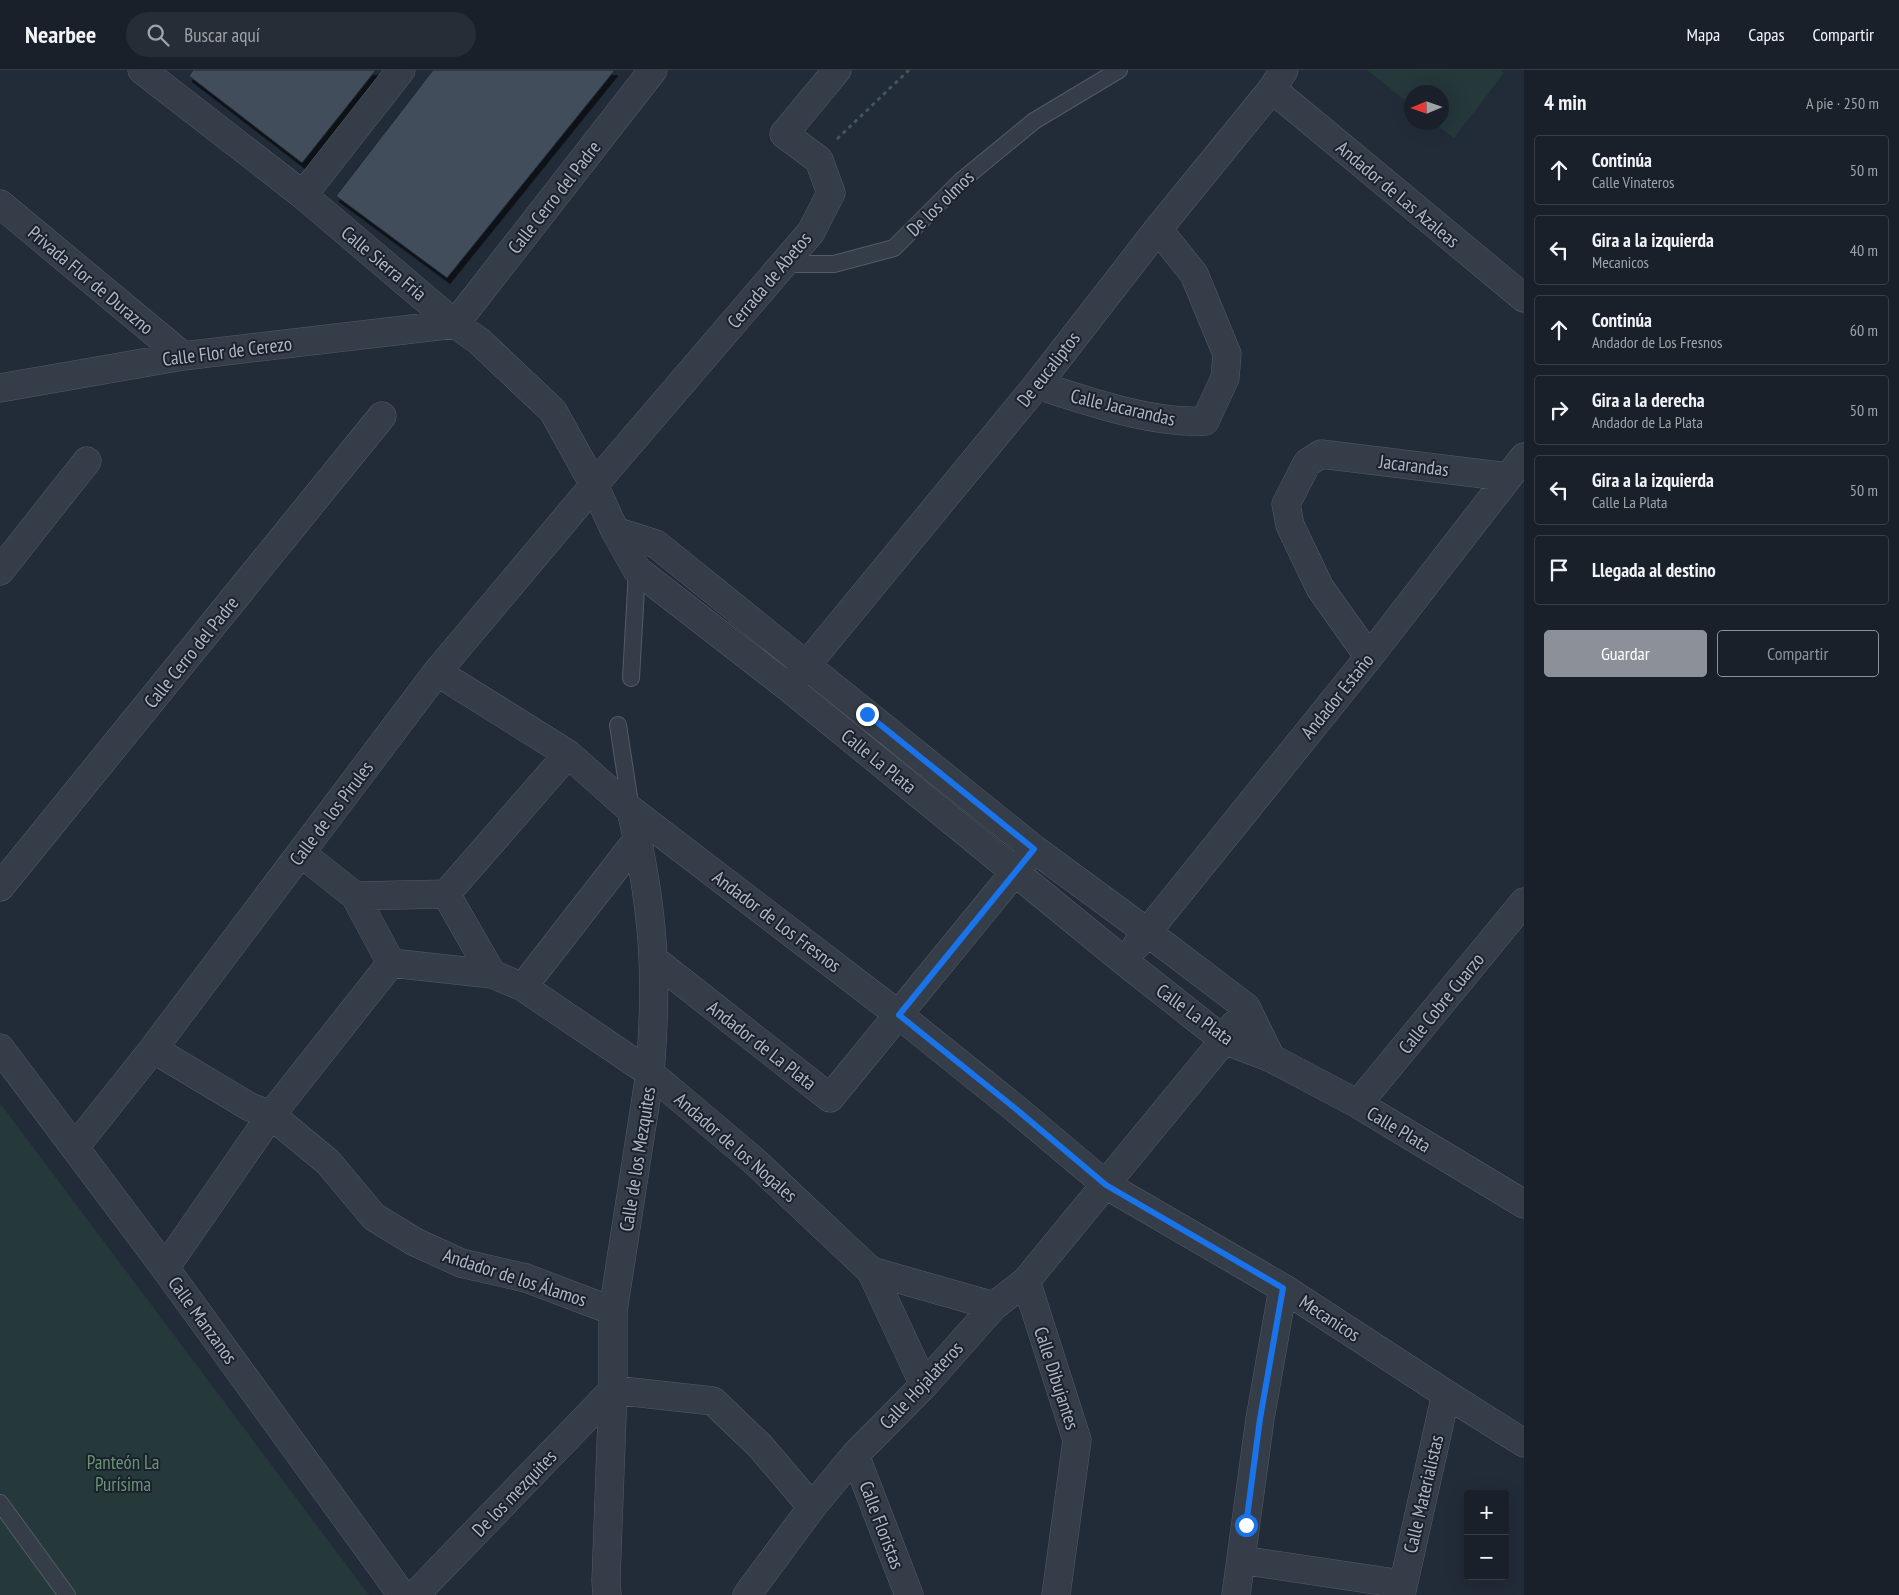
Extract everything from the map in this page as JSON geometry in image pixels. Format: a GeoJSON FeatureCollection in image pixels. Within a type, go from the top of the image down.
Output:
{"type":"FeatureCollection","features":[{"type":"Feature","properties":{"kind":"street"},"geometry":{"type":"LineString","coordinates":[[303,195],[401,70]]}},
{"type":"Feature","properties":{"kind":"street","name":"Calle Cerro del Padre"},"geometry":{"type":"LineString","coordinates":[[455,324],[653,70]]}},
{"type":"Feature","properties":{"kind":"street"},"geometry":{"type":"LineString","coordinates":[[819,160],[784,134],[837,70]]}},
{"type":"Feature","properties":{"kind":"street","name":"Calle Sierra Fría"},"geometry":{"type":"LineString","coordinates":[[149,72],[303,195],[455,324],[479,341],[553,411],[594,485]]}},
{"type":"Feature","properties":{"kind":"street","name":"De eucaliptos"},"geometry":{"type":"LineString","coordinates":[[788,687],[1037,385],[1158,229],[1278,80]]}},
{"type":"Feature","properties":{"kind":"street","name":"Andador de Las Azaleas"},"geometry":{"type":"LineString","coordinates":[[1278,80],[1524,298]]}},
{"type":"Feature","properties":{"kind":"street","name":"Cerrada de Abetos"},"geometry":{"type":"LineString","coordinates":[[594,485],[811,232],[831,193],[819,160]]}},
{"type":"Feature","properties":{"kind":"street","name":"Privada Flor de Durazno"},"geometry":{"type":"LineString","coordinates":[[0,204],[183,356]]}},
{"type":"Feature","properties":{"kind":"street","name":"Calle Jacarandas"},"geometry":{"type":"LineString","coordinates":[[1037,385],[1112,409],[1187,422],[1205,421],[1225,378],[1227,354],[1194,274],[1158,229]]}},
{"type":"Feature","properties":{"kind":"street","name":"Calle Flor de Cerezo"},"geometry":{"type":"LineString","coordinates":[[0,388],[183,356],[455,324]]}},
{"type":"Feature","properties":{"kind":"street","name":"Calle Cerro del Padre"},"geometry":{"type":"LineString","coordinates":[[0,887],[382,416]]}},
{"type":"Feature","properties":{"kind":"street","name":"Jacarandas"},"geometry":{"type":"LineString","coordinates":[[1369,657],[1320,588],[1290,525],[1286,504],[1307,463],[1321,454],[1516,467]]}},
{"type":"Feature","properties":{"kind":"street"},"geometry":{"type":"LineString","coordinates":[[0,571],[87,461]]}},
{"type":"Feature","properties":{"kind":"street","name":"Andador Estaño"},"geometry":{"type":"LineString","coordinates":[[1125,962],[1147,932],[1369,657],[1516,467]]}},
{"type":"Feature","properties":{"kind":"street"},"geometry":{"type":"LineString","coordinates":[[594,485],[616,531]]}},
{"type":"Feature","properties":{"kind":"street","name":"Calle de los Pirules"},"geometry":{"type":"LineString","coordinates":[[75,1147],[153,1049],[437,672],[594,485]]}},
{"type":"Feature","properties":{"kind":"street","name":"Calle La Plata"},"geometry":{"type":"LineString","coordinates":[[616,531],[656,544],[1034,849],[1246,1007],[1271,1058]]}},
{"type":"Feature","properties":{"kind":"street","name":"Calle La Plata"},"geometry":{"type":"LineString","coordinates":[[616,531],[637,570],[788,687],[1125,962],[1224,1040],[1271,1058]]}},
{"type":"Feature","properties":{"kind":"street"},"geometry":{"type":"LineString","coordinates":[[637,570],[656,544]]}},
{"type":"Feature","properties":{"kind":"street","name":"Andador de Los Fresnos"},"geometry":{"type":"LineString","coordinates":[[437,672],[568,754],[631,810],[899,1015],[1016,1109],[1106,1185]]}},
{"type":"Feature","properties":{"kind":"street"},"geometry":{"type":"LineString","coordinates":[[355,896],[446,894],[568,754]]}},
{"type":"Feature","properties":{"kind":"street","name":"Calle de los Mezquites"},"geometry":{"type":"LineString","coordinates":[[606,1595],[613,1311],[650,1073],[653,1034],[654,959],[651,921],[638,839],[631,810]]}},
{"type":"Feature","properties":{"kind":"street"},"geometry":{"type":"LineString","coordinates":[[523,988],[638,839]]}},
{"type":"Feature","properties":{"kind":"street","name":"Andador de La Plata"},"geometry":{"type":"LineString","coordinates":[[654,959],[830,1098],[1034,849]]}},
{"type":"Feature","properties":{"kind":"street"},"geometry":{"type":"LineString","coordinates":[[165,1268],[271,1115],[391,963],[355,896],[300,853]]}},
{"type":"Feature","properties":{"kind":"street"},"geometry":{"type":"LineString","coordinates":[[446,894],[492,974]]}},
{"type":"Feature","properties":{"kind":"street","name":"Calle Cobre Cuarzo"},"geometry":{"type":"LineString","coordinates":[[1358,1104],[1524,902]]}},
{"type":"Feature","properties":{"kind":"street","name":"Andador de los Nogales"},"geometry":{"type":"LineString","coordinates":[[391,963],[492,974],[523,988],[650,1073],[752,1159],[871,1271],[924,1385]]}},
{"type":"Feature","properties":{"kind":"street","name":"Calle Hojalateros"},"geometry":{"type":"LineString","coordinates":[[747,1595],[812,1507],[855,1455],[924,1385],[994,1306],[1026,1281],[1224,1040],[1246,1007]]}},
{"type":"Feature","properties":{"kind":"street","name":"Calle Manzanos"},"geometry":{"type":"LineString","coordinates":[[0,1048],[165,1268],[402,1595]]}},
{"type":"Feature","properties":{"kind":"street","name":"Andador de los Álamos"},"geometry":{"type":"LineString","coordinates":[[153,1049],[250,1107],[271,1115],[328,1162],[374,1216],[415,1242],[462,1264],[526,1278],[613,1311]]}},
{"type":"Feature","properties":{"kind":"street","name":"Calle Plata"},"geometry":{"type":"LineString","coordinates":[[1271,1058],[1358,1104],[1524,1204]]}},
{"type":"Feature","properties":{"kind":"street","name":"Mecanicos"},"geometry":{"type":"LineString","coordinates":[[1106,1185],[1283,1288],[1524,1443]]}},
{"type":"Feature","properties":{"kind":"street"},"geometry":{"type":"LineString","coordinates":[[871,1271],[994,1306]]}},
{"type":"Feature","properties":{"kind":"street","name":"Calle Dibujantes"},"geometry":{"type":"LineString","coordinates":[[1026,1281],[1077,1440],[1056,1595]]}},
{"type":"Feature","properties":{"kind":"street"},"geometry":{"type":"LineString","coordinates":[[1236,1595],[1260,1419],[1283,1288]]}},
{"type":"Feature","properties":{"kind":"street"},"geometry":{"type":"LineString","coordinates":[[612,1390],[713,1401],[760,1446],[812,1507]]}},
{"type":"Feature","properties":{"kind":"street","name":"De los mezquites"},"geometry":{"type":"LineString","coordinates":[[415,1595],[612,1390]]}},
{"type":"Feature","properties":{"kind":"street","name":"Calle Materialistas"},"geometry":{"type":"LineString","coordinates":[[1402,1590],[1446,1394]]}},
{"type":"Feature","properties":{"kind":"street","name":"Calle Floristas"},"geometry":{"type":"LineString","coordinates":[[855,1455],[909,1595]]}},
{"type":"Feature","properties":{"kind":"street"},"geometry":{"type":"LineString","coordinates":[[1241,1560],[1402,1590]]}},
{"type":"Feature","properties":{"kind":"lane","name":"De los olmos"},"geometry":{"type":"LineString","coordinates":[[784,264],[834,264],[894,248],[961,181],[1034,121],[1120,70]]}},
{"type":"Feature","properties":{"kind":"lane"},"geometry":{"type":"LineString","coordinates":[[631,678],[637,570]]}},
{"type":"Feature","properties":{"kind":"lane","name":"Calle de los Mezquites"},"geometry":{"type":"LineString","coordinates":[[618,725],[631,810]]}},
{"type":"Feature","properties":{"kind":"lane"},"geometry":{"type":"LineString","coordinates":[[0,1503],[67,1595]]}},
{"type":"Feature","properties":{"kind":"path"},"geometry":{"type":"LineString","coordinates":[[819,160],[840,136],[910,70]]}},
{"type":"Feature","properties":{"kind":"green space"},"geometry":{"type":"Polygon","coordinates":[[[1367,70],[1501,70],[1504,73],[1454,138],[1443,130],[1449,130],[1449,85],[1404,85],[1404,99],[1367,70]]]}},
{"type":"Feature","properties":{"kind":"green space","name":"Panteón La Purísima"},"geometry":{"type":"Polygon","coordinates":[[[0,1103],[369,1595],[0,1595],[0,1103]]]}},
{"type":"Feature","properties":{"kind":"building"},"geometry":{"type":"Polygon","coordinates":[[[193,70],[376,70],[302,163],[189,76],[193,70]]]}},
{"type":"Feature","properties":{"kind":"building"},"geometry":{"type":"Polygon","coordinates":[[[433,70],[615,70],[447,278],[336,196],[433,70]]]}},
{"type":"Feature","properties":{"kind":"route"},"geometry":{"type":"LineString","coordinates":[[867,714],[1034,849],[899,1015],[1016,1109],[1106,1185],[1283,1288],[1260,1419],[1246,1525]]}}]}
